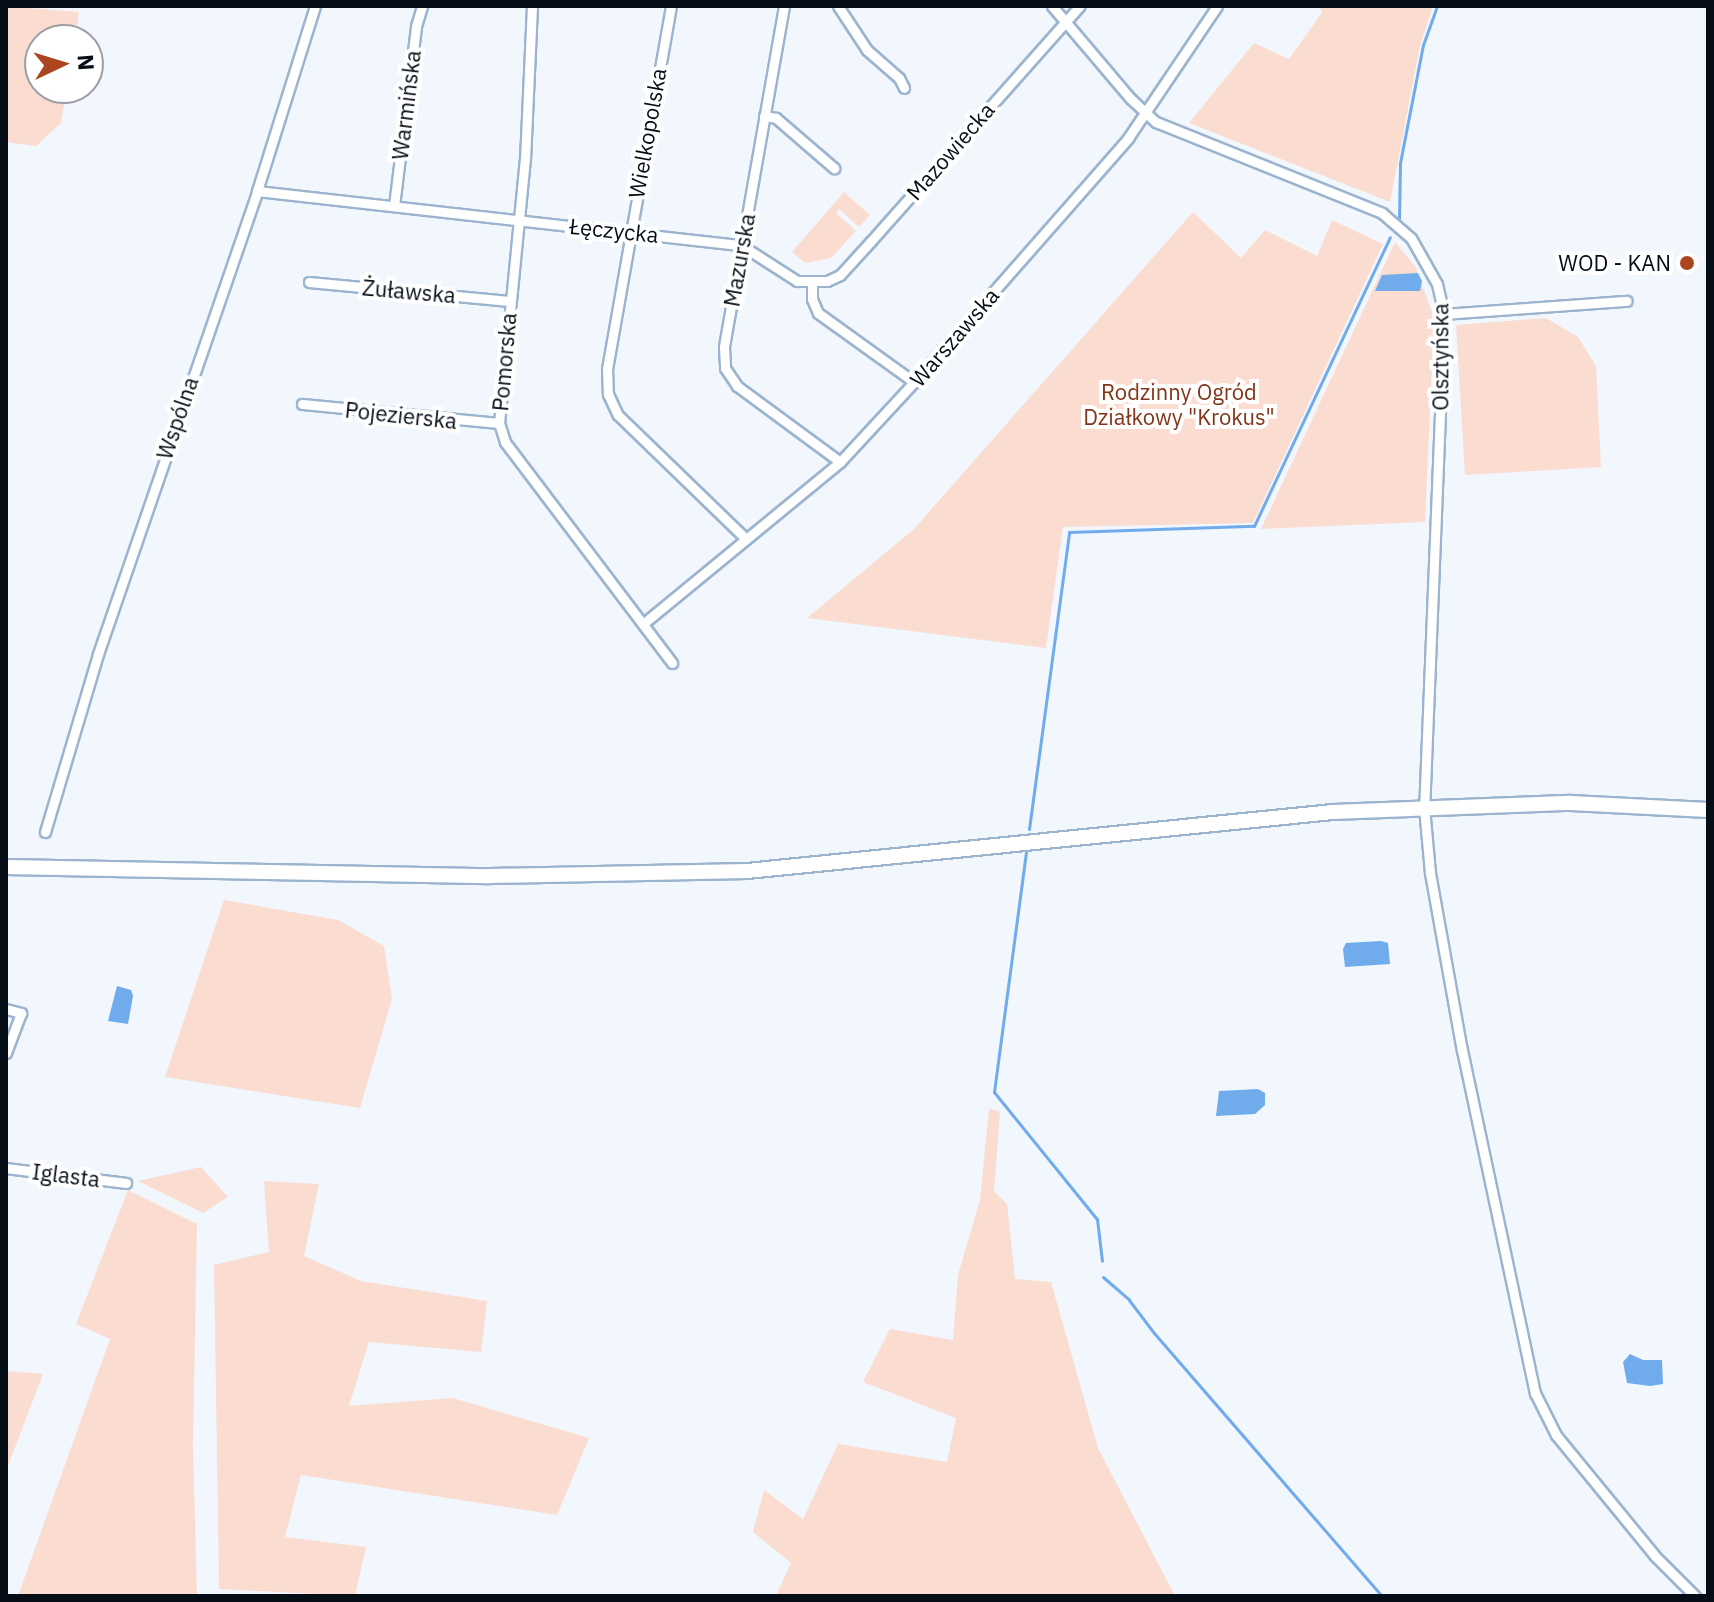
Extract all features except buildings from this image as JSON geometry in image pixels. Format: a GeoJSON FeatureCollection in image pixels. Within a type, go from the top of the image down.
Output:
{"type":"FeatureCollection","features":[{"type":"Feature","properties":{"kind":"main road"},"geometry":{"type":"LineString","coordinates":[[6,867],[490,876],[747,871],[1333,812],[1571,803],[1708,810]]}},
{"type":"Feature","properties":{"kind":"street","name":"Wspólna"},"geometry":{"type":"LineString","coordinates":[[45,832],[103,639],[257,191],[315,6]]}},
{"type":"Feature","properties":{"kind":"street","name":"Warmińska"},"geometry":{"type":"LineString","coordinates":[[394,206],[416,26],[422,6]]}},
{"type":"Feature","properties":{"kind":"street","name":"Pomorska"},"geometry":{"type":"LineString","coordinates":[[532,6],[518,220],[499,423],[505,442],[672,663]]}},
{"type":"Feature","properties":{"kind":"street","name":"Wielkopolska"},"geometry":{"type":"LineString","coordinates":[[671,6],[629,230],[607,368],[608,394],[618,415],[745,538]]}},
{"type":"Feature","properties":{"kind":"street","name":"Mazurska"},"geometry":{"type":"LineString","coordinates":[[784,6],[724,347],[725,368],[737,386],[840,462]]}},
{"type":"Feature","properties":{"kind":"street"},"geometry":{"type":"LineString","coordinates":[[838,6],[867,50],[899,78],[904,88]]}},
{"type":"Feature","properties":{"kind":"street","name":"Olsztyńska"},"geometry":{"type":"LineString","coordinates":[[1052,6],[1145,113],[1173,130],[1382,213],[1419,249],[1437,284],[1444,314],[1424,807],[1430,873],[1462,1050],[1535,1393],[1556,1435],[1655,1556],[1695,1596]]}},
{"type":"Feature","properties":{"kind":"street","name":"Mazowiecka"},"geometry":{"type":"LineString","coordinates":[[812,283],[840,275],[1080,6]]}},
{"type":"Feature","properties":{"kind":"street","name":"Warszawska"},"geometry":{"type":"LineString","coordinates":[[644,623],[840,462],[1128,138],[1217,6]]}},
{"type":"Feature","properties":{"kind":"street"},"geometry":{"type":"LineString","coordinates":[[764,116],[776,118],[834,168]]}},
{"type":"Feature","properties":{"kind":"street","name":"Łęczycka"},"geometry":{"type":"LineString","coordinates":[[257,191],[629,230],[741,245],[797,281],[812,283]]}},
{"type":"Feature","properties":{"kind":"street","name":"Żuławska"},"geometry":{"type":"LineString","coordinates":[[309,282],[509,301]]}},
{"type":"Feature","properties":{"kind":"street"},"geometry":{"type":"LineString","coordinates":[[812,283],[812,299],[818,313],[914,382]]}},
{"type":"Feature","properties":{"kind":"street"},"geometry":{"type":"LineString","coordinates":[[1444,314],[1627,301]]}},
{"type":"Feature","properties":{"kind":"street","name":"Pojezierska"},"geometry":{"type":"LineString","coordinates":[[302,404],[499,423]]}},
{"type":"Feature","properties":{"kind":"street"},"geometry":{"type":"LineString","coordinates":[[6,1009],[21,1013],[6,1053]]}},
{"type":"Feature","properties":{"kind":"street","name":"Iglasta"},"geometry":{"type":"LineString","coordinates":[[6,1168],[126,1183]]}},
{"type":"Feature","properties":{"kind":"green space"},"geometry":{"type":"Polygon","coordinates":[[[6,6],[79,12],[77,24],[24,24],[24,104],[64,104],[61,123],[36,146],[6,142],[6,6]]]}},
{"type":"Feature","properties":{"kind":"green space"},"geometry":{"type":"Polygon","coordinates":[[[1316,6],[1433,6],[1420,46],[1390,202],[1189,123],[1254,43],[1289,59],[1323,11],[1316,6]]]}},
{"type":"Feature","properties":{"kind":"green space"},"geometry":{"type":"Polygon","coordinates":[[[844,192],[870,215],[859,227],[839,209],[836,213],[856,231],[831,258],[805,263],[792,252],[844,192]]]}},
{"type":"Feature","properties":{"kind":"green space","name":"Rodzinny Ogród Działkowy \"Krokus\""},"geometry":{"type":"Polygon","coordinates":[[[1193,212],[1241,258],[1265,230],[1317,256],[1332,220],[1383,244],[1253,523],[1063,527],[1046,648],[807,618],[914,529],[1193,212]]]}},
{"type":"Feature","properties":{"kind":"green space"},"geometry":{"type":"Polygon","coordinates":[[[1395,242],[1415,266],[1434,317],[1425,522],[1261,529],[1395,242]]]}},
{"type":"Feature","properties":{"kind":"green space"},"geometry":{"type":"Polygon","coordinates":[[[1546,318],[1578,337],[1596,366],[1601,467],[1465,475],[1456,325],[1546,318]]]}},
{"type":"Feature","properties":{"kind":"green space"},"geometry":{"type":"Polygon","coordinates":[[[224,900],[338,920],[384,946],[392,999],[360,1108],[165,1077],[224,900]]]}},
{"type":"Feature","properties":{"kind":"green space"},"geometry":{"type":"Polygon","coordinates":[[[989,1108],[1000,1112],[994,1191],[1007,1204],[1015,1279],[1051,1282],[1098,1448],[1175,1596],[776,1596],[791,1563],[753,1532],[764,1490],[803,1519],[838,1444],[947,1462],[956,1418],[863,1382],[890,1329],[953,1340],[958,1275],[980,1200],[989,1108]]]}},
{"type":"Feature","properties":{"kind":"green space"},"geometry":{"type":"Polygon","coordinates":[[[201,1167],[228,1197],[203,1213],[138,1181],[201,1167]]]}},
{"type":"Feature","properties":{"kind":"green space"},"geometry":{"type":"Polygon","coordinates":[[[264,1181],[319,1184],[304,1256],[361,1281],[487,1301],[481,1352],[369,1342],[349,1406],[453,1398],[589,1438],[557,1515],[301,1475],[285,1537],[366,1547],[355,1596],[219,1589],[214,1265],[269,1252],[264,1181]]]}},
{"type":"Feature","properties":{"kind":"green space"},"geometry":{"type":"Polygon","coordinates":[[[128,1190],[197,1224],[193,1445],[197,1596],[18,1596],[110,1339],[76,1324],[128,1190]]]}},
{"type":"Feature","properties":{"kind":"green space"},"geometry":{"type":"Polygon","coordinates":[[[6,1371],[43,1374],[6,1471],[6,1371]]]}},
{"type":"Feature","properties":{"kind":"water"},"geometry":{"type":"Polygon","coordinates":[[[1418,273],[1422,281],[1420,291],[1375,291],[1382,275],[1418,273]]]}},
{"type":"Feature","properties":{"kind":"water"},"geometry":{"type":"Polygon","coordinates":[[[1346,943],[1388,943],[1390,964],[1345,967],[1343,949],[1346,943]]]}},
{"type":"Feature","properties":{"kind":"water"},"geometry":{"type":"Polygon","coordinates":[[[117,986],[131,990],[133,996],[128,1024],[108,1021],[117,986]]]}},
{"type":"Feature","properties":{"kind":"water"},"geometry":{"type":"Polygon","coordinates":[[[1258,1089],[1265,1093],[1265,1105],[1255,1114],[1216,1116],[1219,1091],[1258,1089]]]}},
{"type":"Feature","properties":{"kind":"water"},"geometry":{"type":"Polygon","coordinates":[[[1630,1354],[1643,1360],[1662,1360],[1663,1384],[1627,1383],[1623,1362],[1630,1354]]]}},
{"type":"Feature","properties":{"kind":"waterway"},"geometry":{"type":"LineString","coordinates":[[1399,220],[1400,163],[1423,45],[1437,6]]}},
{"type":"Feature","properties":{"kind":"waterway"},"geometry":{"type":"LineString","coordinates":[[1029,829],[1069,532],[1254,526],[1390,237]]}},
{"type":"Feature","properties":{"kind":"waterway"},"geometry":{"type":"LineString","coordinates":[[1026,852],[994,1092],[1097,1219],[1102,1261]]}},
{"type":"Feature","properties":{"kind":"waterway"},"geometry":{"type":"LineString","coordinates":[[1103,1277],[1129,1300],[1154,1333],[1382,1596]]}},
{"type":"Feature","properties":{"kind":"place","name":"WOD - KAN"},"geometry":{"type":"Point","coordinates":[1687,263]}}]}
